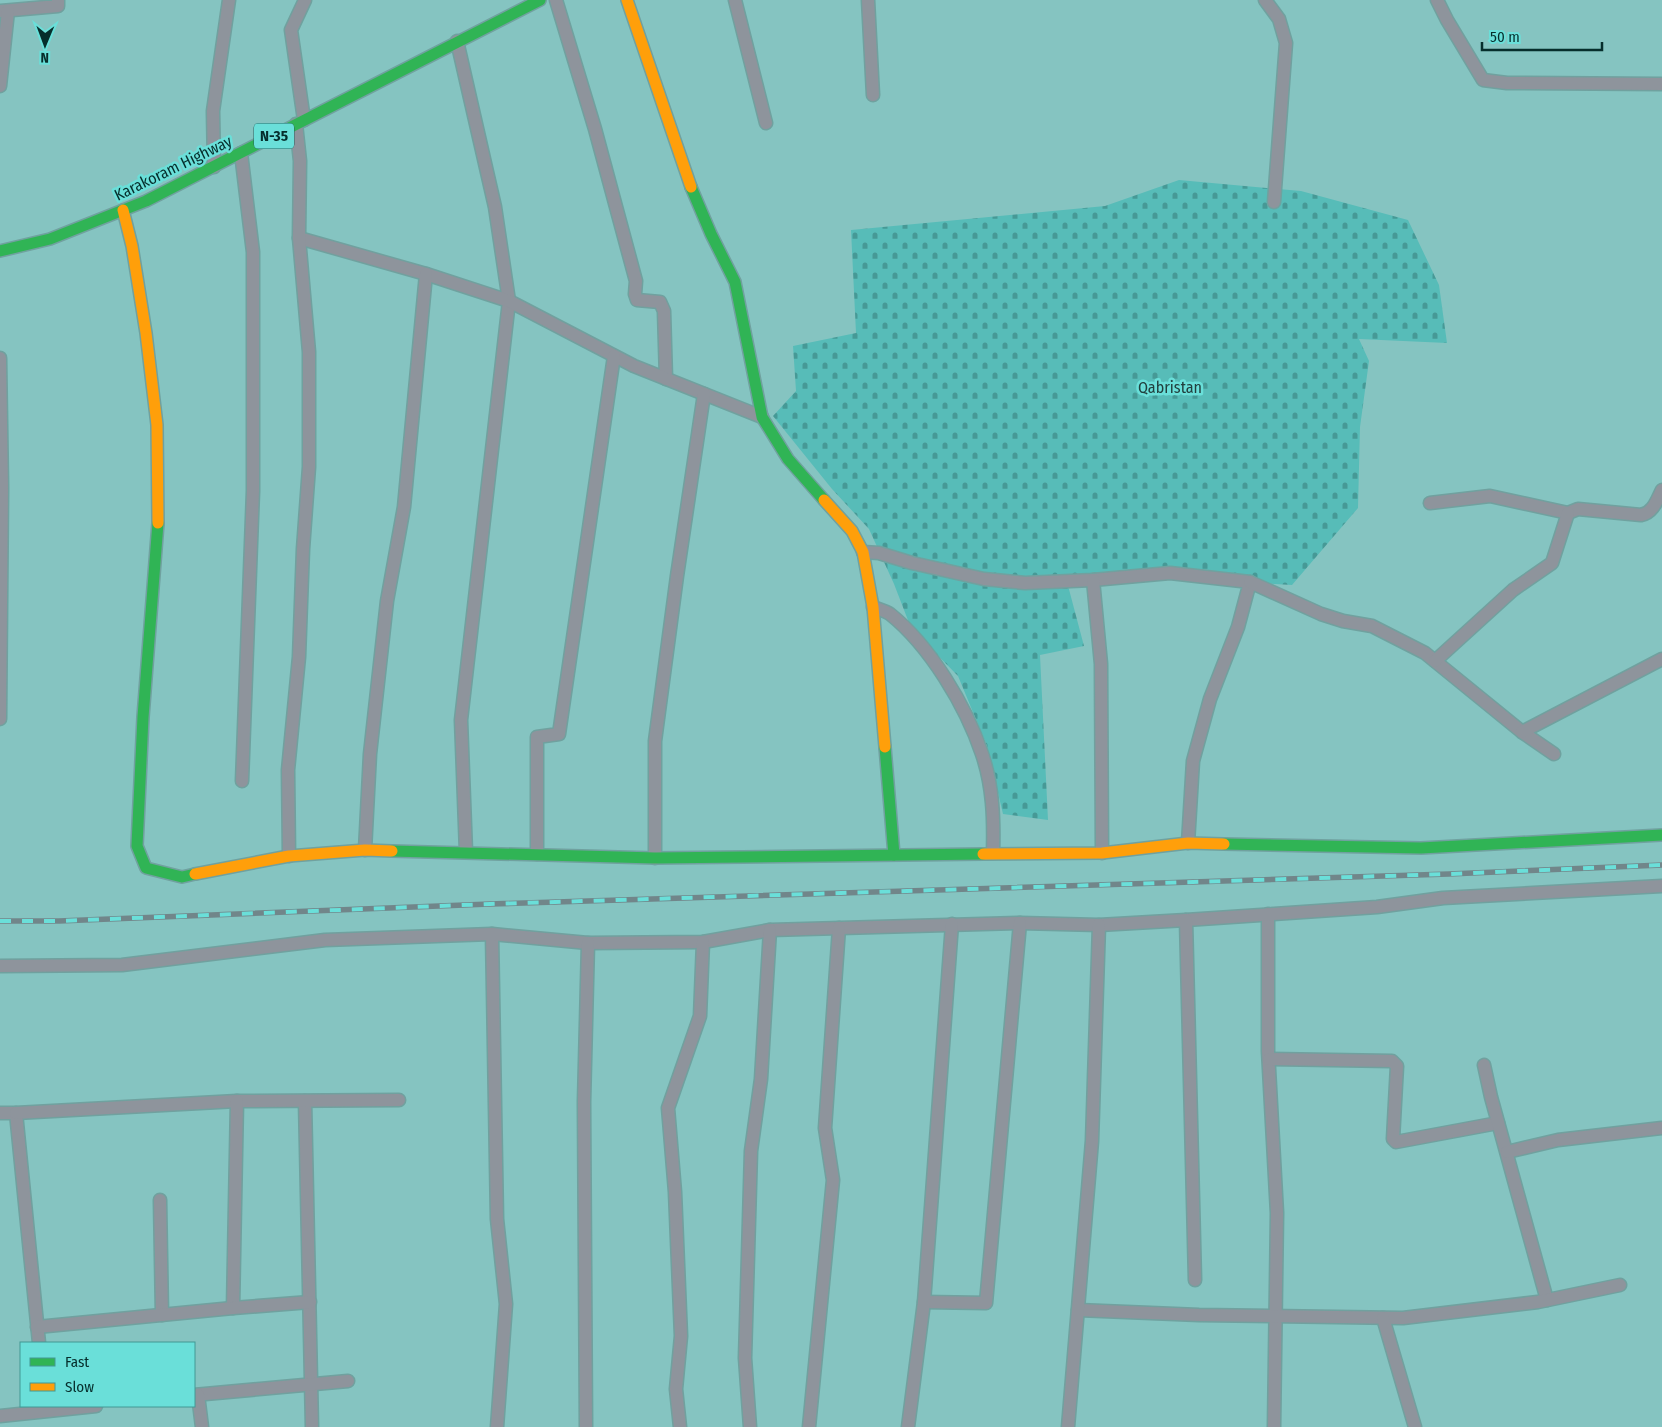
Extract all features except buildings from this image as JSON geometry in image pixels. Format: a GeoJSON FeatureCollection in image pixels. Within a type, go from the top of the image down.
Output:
{"type":"FeatureCollection","features":[{"type":"Feature","properties":{"kind":"main road","name":"Karakoram Highway"},"geometry":{"type":"LineString","coordinates":[[0,251],[50,239],[146,201],[540,0]]}},
{"type":"Feature","properties":{"kind":"main road"},"geometry":{"type":"LineString","coordinates":[[627,0],[687,176],[711,234],[735,282],[762,417],[788,458],[852,531],[863,552],[873,607],[894,855]]}},
{"type":"Feature","properties":{"kind":"main road"},"geometry":{"type":"LineString","coordinates":[[123,210],[139,284],[158,425],[158,529],[143,716],[137,846],[146,868],[182,877],[289,856],[365,850],[655,858],[1102,852],[1188,843],[1421,848],[1662,835]]}},
{"type":"Feature","properties":{"kind":"street"},"geometry":{"type":"LineString","coordinates":[[0,86],[4,11],[58,6],[58,0]]}},
{"type":"Feature","properties":{"kind":"street"},"geometry":{"type":"LineString","coordinates":[[214,166],[213,111],[229,0]]}},
{"type":"Feature","properties":{"kind":"street"},"geometry":{"type":"LineString","coordinates":[[289,856],[288,770],[298,657],[309,467],[309,352],[299,238],[300,122],[291,30],[305,0]]}},
{"type":"Feature","properties":{"kind":"street"},"geometry":{"type":"LineString","coordinates":[[556,0],[595,129],[636,282],[636,300],[660,302],[664,311],[666,379]]}},
{"type":"Feature","properties":{"kind":"street"},"geometry":{"type":"LineString","coordinates":[[735,0],[766,123]]}},
{"type":"Feature","properties":{"kind":"street"},"geometry":{"type":"LineString","coordinates":[[868,0],[873,95]]}},
{"type":"Feature","properties":{"kind":"street"},"geometry":{"type":"LineString","coordinates":[[1265,0],[1279,20],[1286,43],[1274,202]]}},
{"type":"Feature","properties":{"kind":"street"},"geometry":{"type":"LineString","coordinates":[[1437,0],[1483,80],[1507,83],[1662,84]]}},
{"type":"Feature","properties":{"kind":"street"},"geometry":{"type":"LineString","coordinates":[[457,41],[495,208],[509,301],[461,720],[466,852]]}},
{"type":"Feature","properties":{"kind":"street"},"geometry":{"type":"LineString","coordinates":[[241,153],[253,252],[253,490],[242,781]]}},
{"type":"Feature","properties":{"kind":"street"},"geometry":{"type":"LineString","coordinates":[[299,238],[426,274],[509,301],[634,366],[762,417]]}},
{"type":"Feature","properties":{"kind":"street"},"geometry":{"type":"LineString","coordinates":[[365,850],[371,744],[387,601],[404,508],[426,274]]}},
{"type":"Feature","properties":{"kind":"street"},"geometry":{"type":"LineString","coordinates":[[537,854],[537,737],[559,734],[614,356]]}},
{"type":"Feature","properties":{"kind":"street"},"geometry":{"type":"LineString","coordinates":[[0,358],[2,488],[0,719]]}},
{"type":"Feature","properties":{"kind":"street"},"geometry":{"type":"LineString","coordinates":[[655,858],[655,741],[704,394]]}},
{"type":"Feature","properties":{"kind":"street"},"geometry":{"type":"LineString","coordinates":[[1430,503],[1490,496],[1568,513],[1578,509],[1641,515],[1647,514],[1651,510],[1662,490]]}},
{"type":"Feature","properties":{"kind":"street"},"geometry":{"type":"LineString","coordinates":[[1435,661],[1513,590],[1552,563],[1568,513]]}},
{"type":"Feature","properties":{"kind":"street"},"geometry":{"type":"LineString","coordinates":[[863,552],[879,553],[912,563],[984,579],[1025,583],[1093,580],[1170,572],[1250,582],[1321,614],[1343,621],[1372,626],[1425,653],[1522,732],[1554,754]]}},
{"type":"Feature","properties":{"kind":"street"},"geometry":{"type":"LineString","coordinates":[[1093,580],[1101,664],[1102,852]]}},
{"type":"Feature","properties":{"kind":"street"},"geometry":{"type":"LineString","coordinates":[[1188,843],[1193,761],[1210,699],[1238,627],[1250,582]]}},
{"type":"Feature","properties":{"kind":"street"},"geometry":{"type":"LineString","coordinates":[[873,607],[889,613],[922,646],[961,703],[983,755],[994,808],[993,853]]}},
{"type":"Feature","properties":{"kind":"street"},"geometry":{"type":"LineString","coordinates":[[1522,732],[1662,659]]}},
{"type":"Feature","properties":{"kind":"street"},"geometry":{"type":"LineString","coordinates":[[0,966],[122,964],[325,940],[492,934],[588,943],[703,942],[770,930],[952,924],[1098,925],[1377,907],[1443,898],[1662,886]]}},
{"type":"Feature","properties":{"kind":"street"},"geometry":{"type":"LineString","coordinates":[[1268,914],[1269,1059],[1277,1213],[1274,1316],[1274,1427]]}},
{"type":"Feature","properties":{"kind":"street"},"geometry":{"type":"LineString","coordinates":[[1186,920],[1195,1280]]}},
{"type":"Feature","properties":{"kind":"street"},"geometry":{"type":"LineString","coordinates":[[924,1302],[986,1303],[1020,923]]}},
{"type":"Feature","properties":{"kind":"street"},"geometry":{"type":"LineString","coordinates":[[908,1427],[924,1302],[952,924]]}},
{"type":"Feature","properties":{"kind":"street"},"geometry":{"type":"LineString","coordinates":[[1068,1427],[1092,1141],[1098,925]]}},
{"type":"Feature","properties":{"kind":"street"},"geometry":{"type":"LineString","coordinates":[[810,1427],[833,1180],[825,1128],[839,928]]}},
{"type":"Feature","properties":{"kind":"street"},"geometry":{"type":"LineString","coordinates":[[750,1427],[745,1358],[751,1152],[760,1079],[770,930]]}},
{"type":"Feature","properties":{"kind":"street"},"geometry":{"type":"LineString","coordinates":[[492,934],[497,1219],[506,1304],[497,1427]]}},
{"type":"Feature","properties":{"kind":"street"},"geometry":{"type":"LineString","coordinates":[[680,1427],[676,1389],[681,1336],[668,1108],[700,1016],[703,942]]}},
{"type":"Feature","properties":{"kind":"street"},"geometry":{"type":"LineString","coordinates":[[586,1427],[584,1102],[588,943]]}},
{"type":"Feature","properties":{"kind":"street"},"geometry":{"type":"LineString","coordinates":[[1269,1059],[1392,1061],[1397,1066],[1392,1138],[1396,1142],[1498,1123]]}},
{"type":"Feature","properties":{"kind":"street"},"geometry":{"type":"LineString","coordinates":[[1484,1065],[1547,1300]]}},
{"type":"Feature","properties":{"kind":"street"},"geometry":{"type":"LineString","coordinates":[[0,1113],[237,1101],[399,1100]]}},
{"type":"Feature","properties":{"kind":"street"},"geometry":{"type":"LineString","coordinates":[[233,1308],[237,1101]]}},
{"type":"Feature","properties":{"kind":"street"},"geometry":{"type":"LineString","coordinates":[[305,1101],[312,1427]]}},
{"type":"Feature","properties":{"kind":"street"},"geometry":{"type":"LineString","coordinates":[[16,1113],[39,1342]]}},
{"type":"Feature","properties":{"kind":"street"},"geometry":{"type":"LineString","coordinates":[[1507,1152],[1558,1140],[1662,1128]]}},
{"type":"Feature","properties":{"kind":"street"},"geometry":{"type":"LineString","coordinates":[[160,1200],[162,1315]]}},
{"type":"Feature","properties":{"kind":"street"},"geometry":{"type":"LineString","coordinates":[[1078,1310],[1403,1318],[1464,1312],[1547,1300],[1620,1285]]}},
{"type":"Feature","properties":{"kind":"street"},"geometry":{"type":"LineString","coordinates":[[37,1327],[310,1302]]}},
{"type":"Feature","properties":{"kind":"street"},"geometry":{"type":"LineString","coordinates":[[1383,1318],[1415,1427]]}},
{"type":"Feature","properties":{"kind":"street"},"geometry":{"type":"LineString","coordinates":[[202,1427],[196,1395],[348,1381]]}},
{"type":"Feature","properties":{"kind":"street"},"geometry":{"type":"LineString","coordinates":[[0,1416],[45,1409],[79,1407]]}},
{"type":"Feature","properties":{"kind":"green space","name":"Qabristan"},"geometry":{"type":"Polygon","coordinates":[[[1179,180],[1301,191],[1408,220],[1439,285],[1447,343],[1359,339],[1369,361],[1360,427],[1358,508],[1292,585],[1196,579],[1066,578],[1084,646],[1040,655],[1048,820],[1003,814],[987,746],[958,676],[911,628],[894,584],[869,529],[832,489],[773,416],[796,391],[793,346],[856,333],[851,230],[1105,206],[1179,180]]]}},
{"type":"Feature","properties":{"kind":"railway"},"geometry":{"type":"LineString","coordinates":[[0,921],[59,921],[490,904],[1449,874],[1662,865]]}},
{"type":"Feature","properties":{"kind":"traffic: fast"},"geometry":{"type":"LineString","coordinates":[[0,251],[50,239],[146,201],[540,0]]}},
{"type":"Feature","properties":{"kind":"traffic: fast"},"geometry":{"type":"LineString","coordinates":[[691,187],[711,234],[735,282],[762,417],[788,459],[824,500]]}},
{"type":"Feature","properties":{"kind":"traffic: fast"},"geometry":{"type":"LineString","coordinates":[[158,523],[143,717],[137,846],[146,868],[182,877],[195,874]]}},
{"type":"Feature","properties":{"kind":"traffic: fast"},"geometry":{"type":"LineString","coordinates":[[885,747],[894,855]]}},
{"type":"Feature","properties":{"kind":"traffic: fast"},"geometry":{"type":"LineString","coordinates":[[1224,844],[1421,848],[1662,835]]}},
{"type":"Feature","properties":{"kind":"traffic: fast"},"geometry":{"type":"LineString","coordinates":[[392,851],[655,858],[983,854]]}},
{"type":"Feature","properties":{"kind":"traffic: slow"},"geometry":{"type":"LineString","coordinates":[[627,0],[691,187]]}},
{"type":"Feature","properties":{"kind":"traffic: slow"},"geometry":{"type":"LineString","coordinates":[[123,210],[132,246],[146,333],[157,425],[158,523]]}},
{"type":"Feature","properties":{"kind":"traffic: slow"},"geometry":{"type":"LineString","coordinates":[[824,500],[852,531],[863,552],[873,607],[885,747]]}},
{"type":"Feature","properties":{"kind":"traffic: slow"},"geometry":{"type":"LineString","coordinates":[[983,854],[1102,853],[1188,843],[1224,844]]}},
{"type":"Feature","properties":{"kind":"traffic: slow"},"geometry":{"type":"LineString","coordinates":[[195,874],[289,856],[365,850],[392,851]]}}]}
